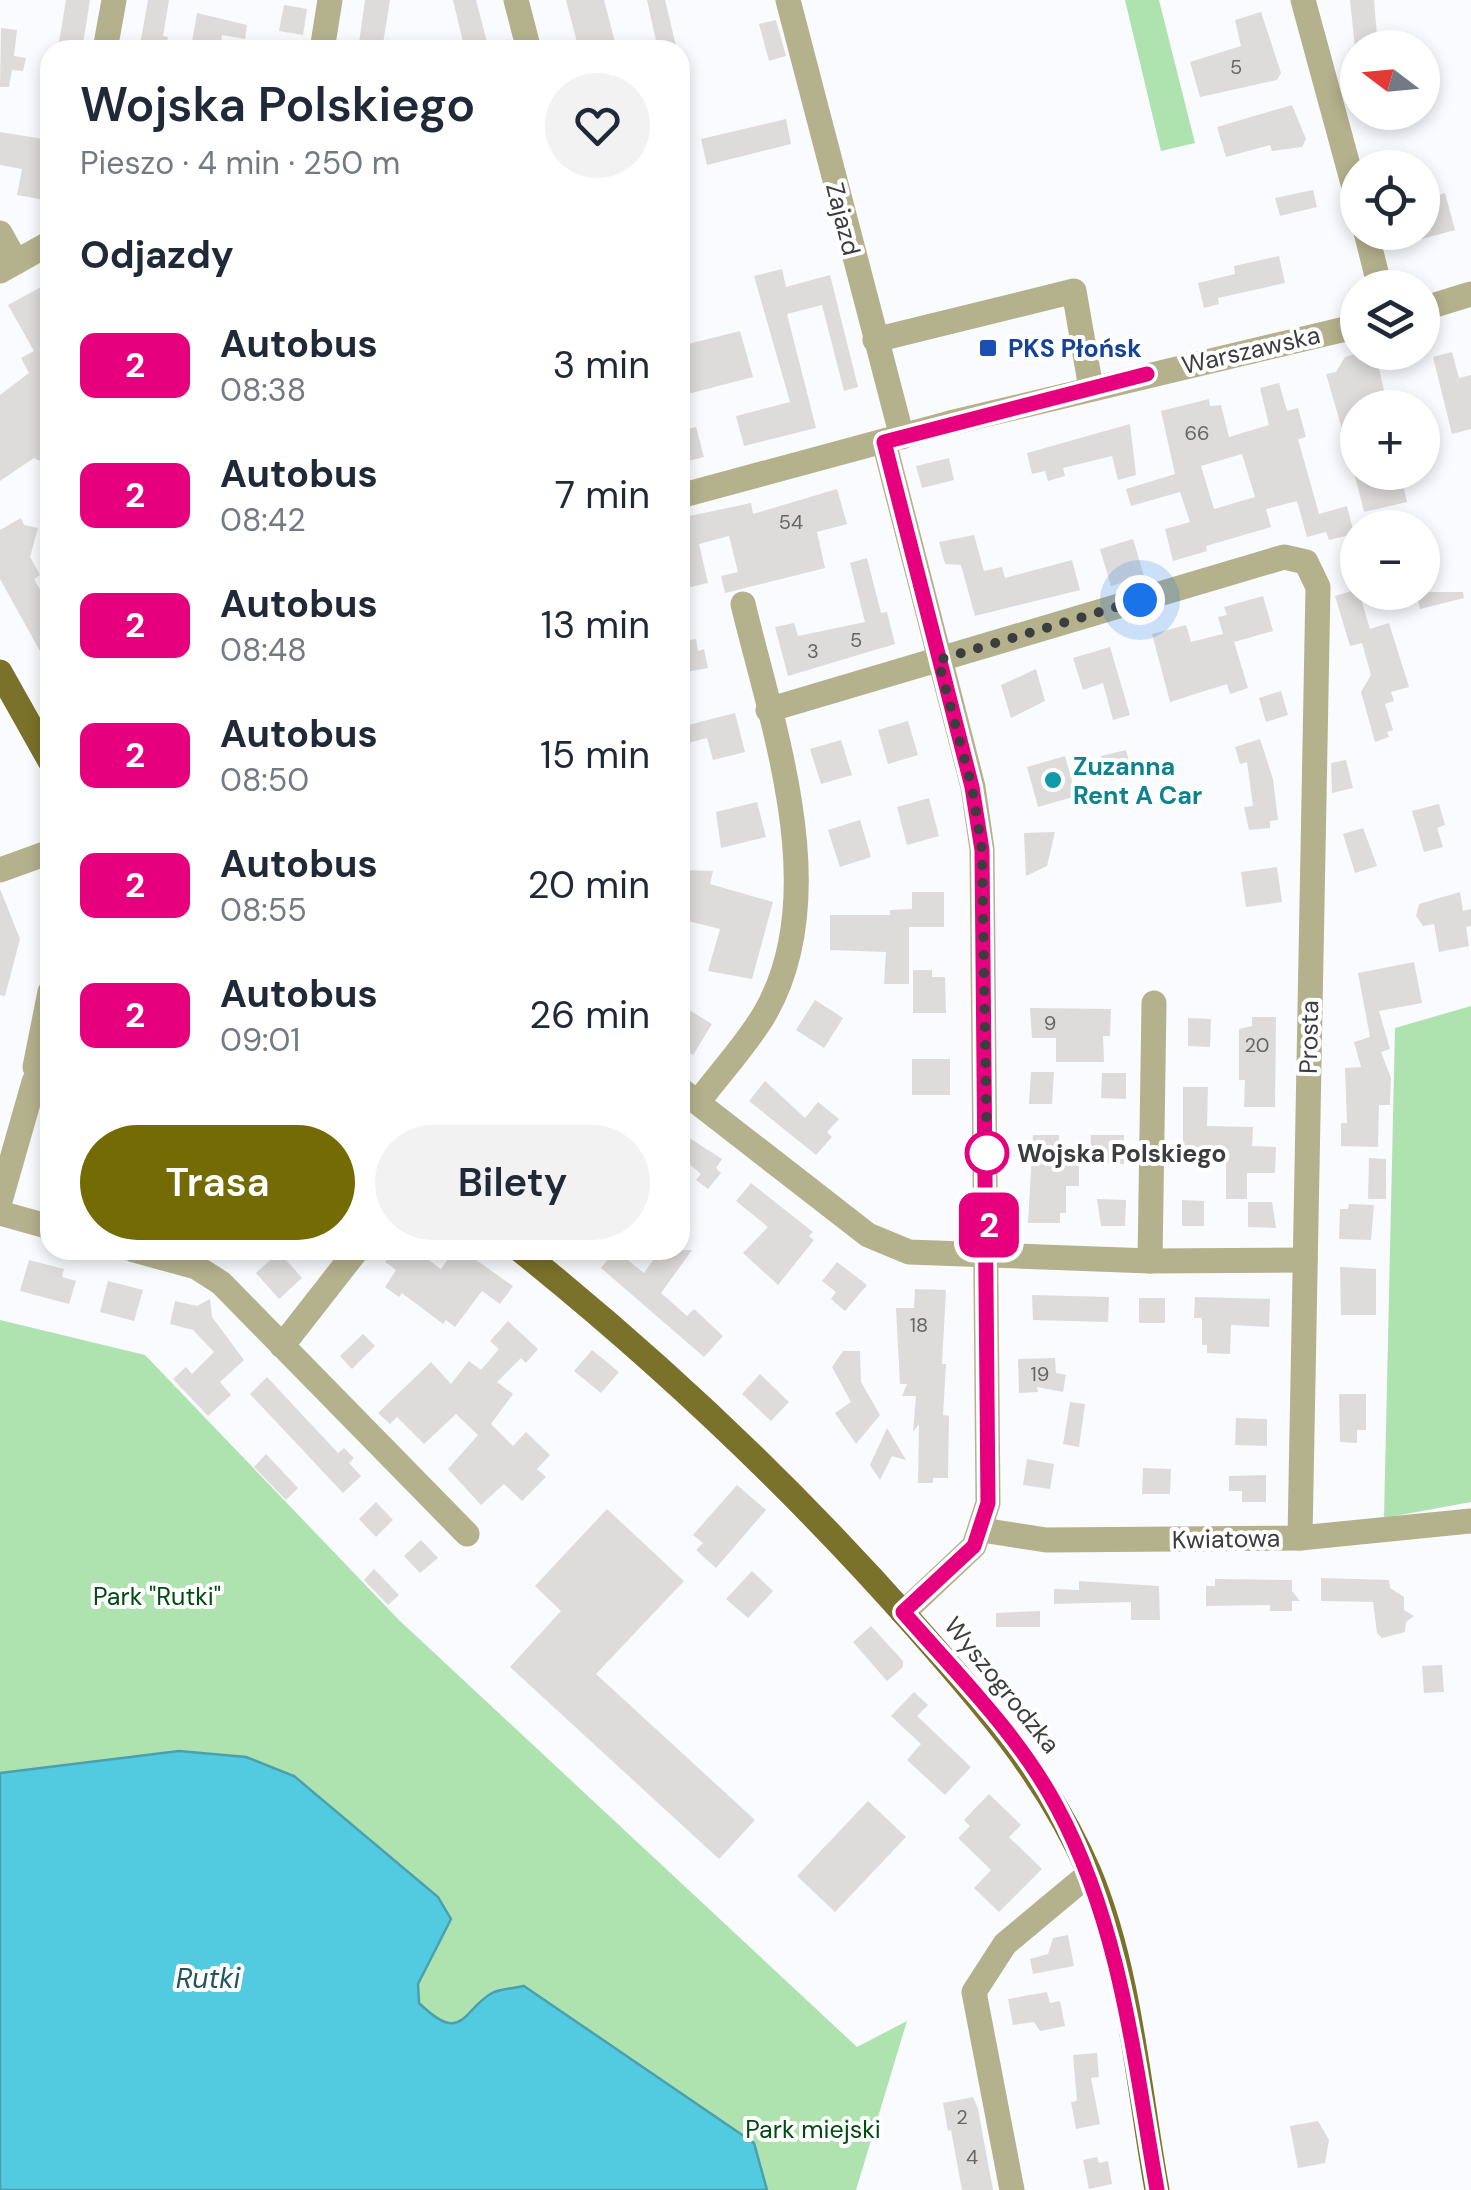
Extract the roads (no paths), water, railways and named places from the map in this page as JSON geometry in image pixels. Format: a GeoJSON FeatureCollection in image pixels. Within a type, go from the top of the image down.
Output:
{"type":"FeatureCollection","features":[{"type":"Feature","properties":{"kind":"main road"},"geometry":{"type":"LineString","coordinates":[[0,672],[40,743]]}},
{"type":"Feature","properties":{"kind":"main road","name":"Wyszogrodzka"},"geometry":{"type":"LineString","coordinates":[[531,1260],[774,1474],[903,1612],[1017,1744],[1057,1806],[1089,1874],[1114,1953],[1157,2190]]}},
{"type":"Feature","properties":{"kind":"street"},"geometry":{"type":"LineString","coordinates":[[107,40],[114,0]]}},
{"type":"Feature","properties":{"kind":"street"},"geometry":{"type":"LineString","coordinates":[[324,40],[330,0]]}},
{"type":"Feature","properties":{"kind":"street"},"geometry":{"type":"LineString","coordinates":[[516,0],[526,40]]}},
{"type":"Feature","properties":{"kind":"street","name":"Zajazd"},"geometry":{"type":"LineString","coordinates":[[788,0],[875,340],[893,439]]}},
{"type":"Feature","properties":{"kind":"street"},"geometry":{"type":"LineString","coordinates":[[1303,0],[1344,150]]}},
{"type":"Feature","properties":{"kind":"street"},"geometry":{"type":"LineString","coordinates":[[0,232],[8,266],[40,248]]}},
{"type":"Feature","properties":{"kind":"street"},"geometry":{"type":"LineString","coordinates":[[875,340],[1074,291],[1091,388]]}},
{"type":"Feature","properties":{"kind":"street"},"geometry":{"type":"LineString","coordinates":[[1440,303],[1471,294]]}},
{"type":"Feature","properties":{"kind":"street","name":"Warszawska"},"geometry":{"type":"LineString","coordinates":[[690,493],[1091,388],[1340,330]]}},
{"type":"Feature","properties":{"kind":"street"},"geometry":{"type":"LineString","coordinates":[[893,439],[938,660],[972,787],[982,850],[989,1257],[990,1453],[982,1530],[960,1563],[903,1612]]}},
{"type":"Feature","properties":{"kind":"street","name":"Prosta"},"geometry":{"type":"LineString","coordinates":[[938,660],[1284,557],[1306,562],[1318,586],[1300,1538]]}},
{"type":"Feature","properties":{"kind":"street"},"geometry":{"type":"LineString","coordinates":[[742,604],[799,864],[797,918],[786,968],[764,1015],[690,1095],[868,1235],[909,1252],[1150,1261],[1305,1260]]}},
{"type":"Feature","properties":{"kind":"street"},"geometry":{"type":"LineString","coordinates":[[768,710],[938,660]]}},
{"type":"Feature","properties":{"kind":"street"},"geometry":{"type":"LineString","coordinates":[[0,870],[40,856]]}},
{"type":"Feature","properties":{"kind":"street"},"geometry":{"type":"LineString","coordinates":[[1150,1261],[1154,1003]]}},
{"type":"Feature","properties":{"kind":"street"},"geometry":{"type":"LineString","coordinates":[[34,1082],[40,1033]]}},
{"type":"Feature","properties":{"kind":"street"},"geometry":{"type":"LineString","coordinates":[[0,1201],[40,1069]]}},
{"type":"Feature","properties":{"kind":"street"},"geometry":{"type":"LineString","coordinates":[[0,1213],[40,1224]]}},
{"type":"Feature","properties":{"kind":"street"},"geometry":{"type":"LineString","coordinates":[[170,1260],[196,1267],[221,1283],[467,1534]]}},
{"type":"Feature","properties":{"kind":"street"},"geometry":{"type":"LineString","coordinates":[[282,1346],[349,1260]]}},
{"type":"Feature","properties":{"kind":"street","name":"Kwiatowa"},"geometry":{"type":"LineString","coordinates":[[982,1530],[1046,1540],[1300,1538],[1471,1520]]}},
{"type":"Feature","properties":{"kind":"street"},"geometry":{"type":"LineString","coordinates":[[1012,2190],[974,1992],[1005,1944],[1089,1874]]}},
{"type":"Feature","properties":{"kind":"water","name":"Rutki"},"geometry":{"type":"Polygon","coordinates":[[[179,1751],[246,1757],[294,1776],[438,1897],[451,1919],[418,1984],[419,2003],[434,2016],[454,2023],[492,1993],[524,1986],[754,2143],[767,2190],[0,2190],[0,1773],[179,1751]]]}},
{"type":"Feature","properties":{"kind":"place","name":"PKS Płońsk"},"geometry":{"type":"Point","coordinates":[988,348]}},
{"type":"Feature","properties":{"kind":"place","name":"Zuzanna Rent A Car"},"geometry":{"type":"Point","coordinates":[1053,780]}},
{"type":"Feature","properties":{"kind":"place","name":"Wojska Polskiego"},"geometry":{"type":"Point","coordinates":[987,1153]}},
{"type":"Feature","properties":{"kind":"park label","name":"Park \"Rutki\""},"geometry":{"type":"Point","coordinates":[157,1596]}},
{"type":"Feature","properties":{"kind":"park label","name":"Park miejski"},"geometry":{"type":"Point","coordinates":[813,2129]}}]}
